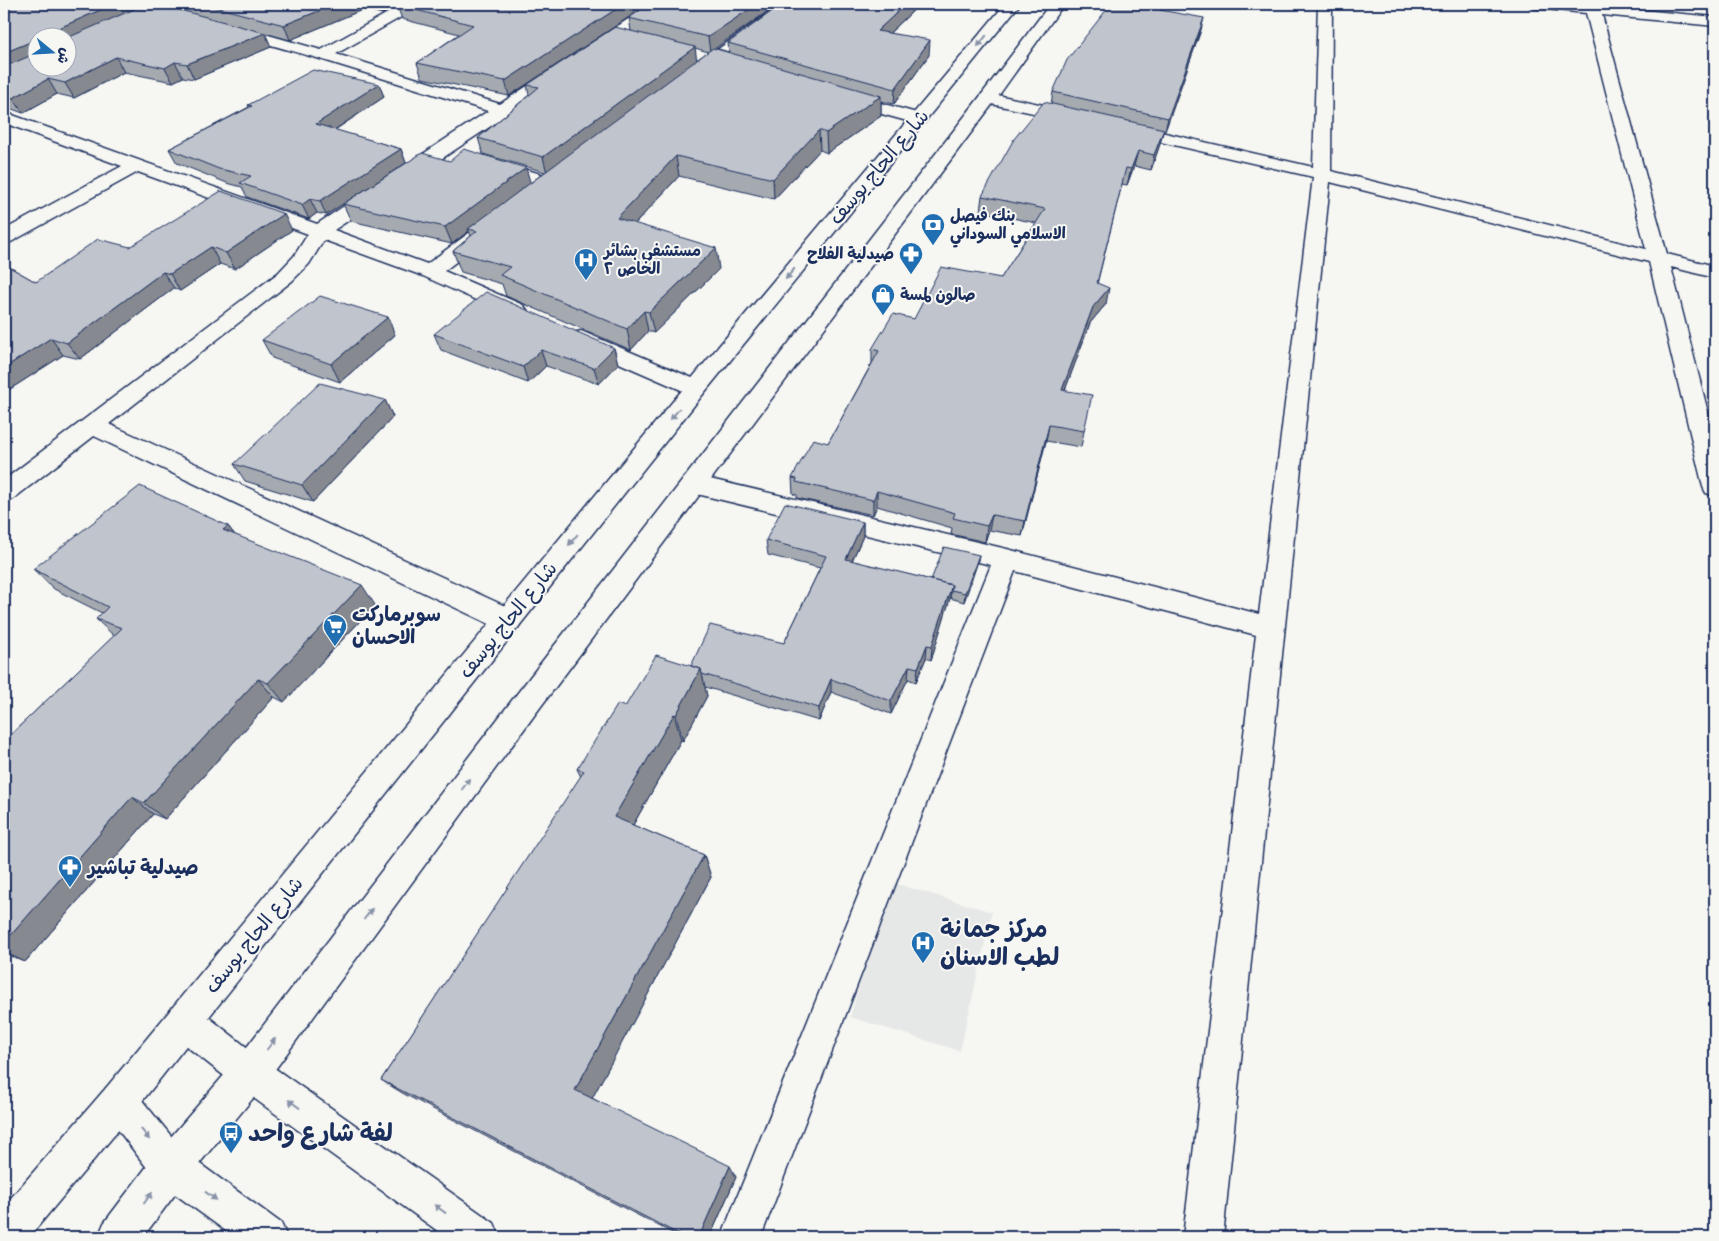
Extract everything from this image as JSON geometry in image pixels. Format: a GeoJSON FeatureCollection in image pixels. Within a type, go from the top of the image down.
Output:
{"type":"FeatureCollection","features":[{"type":"Feature","properties":{"kind":"street"},"geometry":{"type":"LineString","coordinates":[[323,55],[414,4]]}},
{"type":"Feature","properties":{"kind":"street"},"geometry":{"type":"LineString","coordinates":[[4,493],[284,277],[302,260],[320,232],[353,208],[452,153],[502,110],[623,38],[661,4]]}},
{"type":"Feature","properties":{"kind":"street"},"geometry":{"type":"LineString","coordinates":[[682,83],[790,4]]}},
{"type":"Feature","properties":{"kind":"street","name":"شارع الحاج يوسف"},"geometry":{"type":"LineString","coordinates":[[4,1236],[119,1101],[696,388],[1013,4]]}},
{"type":"Feature","properties":{"kind":"street","name":"شارع الحاج يوسف"},"geometry":{"type":"LineString","coordinates":[[118,1237],[171,1167],[250,1073],[988,98],[1057,4]]}},
{"type":"Feature","properties":{"kind":"street"},"geometry":{"type":"LineString","coordinates":[[1203,1237],[1322,174],[1325,4]]}},
{"type":"Feature","properties":{"kind":"street"},"geometry":{"type":"LineString","coordinates":[[1535,4],[1715,21]]}},
{"type":"Feature","properties":{"kind":"street"},"geometry":{"type":"LineString","coordinates":[[78,46],[166,9]]}},
{"type":"Feature","properties":{"kind":"street"},"geometry":{"type":"LineString","coordinates":[[1593,10],[1658,257],[1715,487]]}},
{"type":"Feature","properties":{"kind":"street"},"geometry":{"type":"LineString","coordinates":[[220,27],[323,55],[502,110]]}},
{"type":"Feature","properties":{"kind":"street"},"geometry":{"type":"LineString","coordinates":[[695,55],[731,65]]}},
{"type":"Feature","properties":{"kind":"street"},"geometry":{"type":"LineString","coordinates":[[825,92],[918,120]]}},
{"type":"Feature","properties":{"kind":"street"},"geometry":{"type":"LineString","coordinates":[[988,98],[1093,122]]}},
{"type":"Feature","properties":{"kind":"street"},"geometry":{"type":"LineString","coordinates":[[4,117],[430,272],[536,318]]}},
{"type":"Feature","properties":{"kind":"street"},"geometry":{"type":"LineString","coordinates":[[1112,126],[1322,174],[1715,272]]}},
{"type":"Feature","properties":{"kind":"street"},"geometry":{"type":"LineString","coordinates":[[478,161],[549,182]]}},
{"type":"Feature","properties":{"kind":"street"},"geometry":{"type":"LineString","coordinates":[[4,238],[138,165]]}},
{"type":"Feature","properties":{"kind":"street"},"geometry":{"type":"LineString","coordinates":[[533,194],[565,171]]}},
{"type":"Feature","properties":{"kind":"street"},"geometry":{"type":"LineString","coordinates":[[430,272],[501,218]]}},
{"type":"Feature","properties":{"kind":"street"},"geometry":{"type":"LineString","coordinates":[[563,330],[696,388]]}},
{"type":"Feature","properties":{"kind":"street"},"geometry":{"type":"LineString","coordinates":[[92,426],[508,620]]}},
{"type":"Feature","properties":{"kind":"street"},"geometry":{"type":"LineString","coordinates":[[694,484],[1007,559],[1272,628]]}},
{"type":"Feature","properties":{"kind":"street"},"geometry":{"type":"LineString","coordinates":[[741,1237],[1007,559]]}},
{"type":"Feature","properties":{"kind":"street"},"geometry":{"type":"LineString","coordinates":[[184,1021],[250,1073],[480,1237]]}},
{"type":"Feature","properties":{"kind":"street"},"geometry":{"type":"LineString","coordinates":[[119,1101],[171,1167],[267,1237]]}},
{"type":"Feature","properties":{"kind":"shaded area","name":"مركز جمانة لطب الاسنان"},"geometry":{"type":"Polygon","coordinates":[[[890,882],[992,912],[960,1051],[850,1017],[890,882]]]}},
{"type":"Feature","properties":{"kind":"building"},"geometry":{"type":"Polygon","coordinates":[[[4,4],[114,4],[59,28],[28,28],[28,43],[4,53],[4,4]]]}},
{"type":"Feature","properties":{"kind":"building"},"geometry":{"type":"Polygon","coordinates":[[[146,4],[158,4],[265,33],[187,64],[175,62],[165,68],[116,57],[78,76],[78,33],[146,4]]]}},
{"type":"Feature","properties":{"kind":"building"},"geometry":{"type":"Polygon","coordinates":[[[204,4],[336,4],[284,25],[204,4]]]}},
{"type":"Feature","properties":{"kind":"building"},"geometry":{"type":"Polygon","coordinates":[[[398,4],[624,4],[505,81],[417,63],[473,25],[398,4]]]}},
{"type":"Feature","properties":{"kind":"building"},"geometry":{"type":"Polygon","coordinates":[[[649,4],[757,4],[708,37],[629,18],[649,4]]]}},
{"type":"Feature","properties":{"kind":"building"},"geometry":{"type":"Polygon","coordinates":[[[782,4],[906,4],[877,31],[930,40],[895,89],[728,43],[782,4]]]}},
{"type":"Feature","properties":{"kind":"building"},"geometry":{"type":"Polygon","coordinates":[[[1111,4],[1164,4],[1160,10],[1204,18],[1168,118],[1053,92],[1067,60],[1111,4]]]}},
{"type":"Feature","properties":{"kind":"building"},"geometry":{"type":"Polygon","coordinates":[[[615,27],[695,47],[543,157],[478,138],[539,87],[527,85],[615,27]]]}},
{"type":"Feature","properties":{"kind":"building"},"geometry":{"type":"Polygon","coordinates":[[[713,48],[881,96],[826,133],[819,130],[773,179],[676,156],[617,218],[716,248],[649,312],[644,311],[627,329],[500,275],[510,267],[453,251],[477,231],[468,229],[713,48]]]}},
{"type":"Feature","properties":{"kind":"building"},"geometry":{"type":"Polygon","coordinates":[[[28,57],[28,78],[75,78],[65,83],[48,79],[13,98],[4,94],[4,67],[28,57]]]}},
{"type":"Feature","properties":{"kind":"building"},"geometry":{"type":"Polygon","coordinates":[[[313,70],[379,84],[316,124],[401,149],[320,201],[310,199],[302,205],[240,183],[251,176],[219,169],[169,149],[252,106],[248,105],[313,70]]]}},
{"type":"Feature","properties":{"kind":"building"},"geometry":{"type":"Polygon","coordinates":[[[1044,102],[1164,129],[1154,155],[1138,151],[1131,169],[1126,168],[1097,283],[1109,288],[1093,307],[1062,390],[1092,395],[1084,431],[1049,425],[1025,521],[992,515],[987,526],[953,518],[955,513],[877,491],[873,500],[796,482],[797,479],[792,478],[813,439],[828,443],[879,351],[872,349],[893,314],[914,319],[941,267],[1001,278],[1045,209],[982,196],[1014,139],[1044,102]]]}},
{"type":"Feature","properties":{"kind":"building"},"geometry":{"type":"Polygon","coordinates":[[[464,149],[526,168],[445,227],[343,204],[422,153],[450,161],[464,149]]]}},
{"type":"Feature","properties":{"kind":"building"},"geometry":{"type":"Polygon","coordinates":[[[221,191],[284,214],[226,253],[211,247],[170,274],[163,272],[67,343],[51,338],[4,368],[4,264],[36,282],[98,239],[130,247],[221,191]]]}},
{"type":"Feature","properties":{"kind":"building"},"geometry":{"type":"Polygon","coordinates":[[[486,292],[614,348],[594,368],[541,350],[523,367],[434,334],[486,292]]]}},
{"type":"Feature","properties":{"kind":"building"},"geometry":{"type":"Polygon","coordinates":[[[320,296],[388,317],[331,364],[262,340],[320,296]]]}},
{"type":"Feature","properties":{"kind":"building"},"geometry":{"type":"Polygon","coordinates":[[[320,383],[385,400],[302,485],[234,464],[320,383]]]}},
{"type":"Feature","properties":{"kind":"building"},"geometry":{"type":"Polygon","coordinates":[[[140,486],[228,526],[223,530],[362,585],[268,683],[258,679],[144,803],[132,797],[4,943],[4,741],[122,628],[96,619],[108,607],[33,569],[140,486]]]}},
{"type":"Feature","properties":{"kind":"building"},"geometry":{"type":"Polygon","coordinates":[[[785,503],[863,522],[846,559],[952,585],[932,646],[927,645],[918,668],[909,666],[891,701],[831,679],[819,708],[702,674],[701,669],[691,666],[710,625],[784,643],[826,556],[766,540],[785,503]]]}},
{"type":"Feature","properties":{"kind":"building"},"geometry":{"type":"Polygon","coordinates":[[[944,547],[979,555],[965,593],[951,590],[952,585],[931,580],[944,547]]]}},
{"type":"Feature","properties":{"kind":"building"},"geometry":{"type":"Polygon","coordinates":[[[656,655],[701,669],[676,715],[674,714],[614,817],[704,855],[575,1090],[730,1166],[699,1237],[684,1237],[381,1080],[584,771],[577,769],[618,704],[625,707],[656,655]]]}},
{"type":"Feature","properties":{"kind":"place","name":"بنك فيصل الاسلامي السوداني"},"geometry":{"type":"Point","coordinates":[933,246]}},
{"type":"Feature","properties":{"kind":"place","name":"صيدلية الفلاح"},"geometry":{"type":"Point","coordinates":[911,275]}},
{"type":"Feature","properties":{"kind":"place","name":"مستشفى بشائر الخاص ٢"},"geometry":{"type":"Point","coordinates":[586,281]}},
{"type":"Feature","properties":{"kind":"place","name":"صالون لمسة"},"geometry":{"type":"Point","coordinates":[883,316]}},
{"type":"Feature","properties":{"kind":"place","name":"سوبرماركت الاحسان"},"geometry":{"type":"Point","coordinates":[335,647]}},
{"type":"Feature","properties":{"kind":"place","name":"صيدلية تباشير"},"geometry":{"type":"Point","coordinates":[70,888]}},
{"type":"Feature","properties":{"kind":"place","name":"مركز جمانة لطب الاسنان"},"geometry":{"type":"Point","coordinates":[923,964]}},
{"type":"Feature","properties":{"kind":"place","name":"لفة شارع واحد"},"geometry":{"type":"Point","coordinates":[231,1154]}}]}
